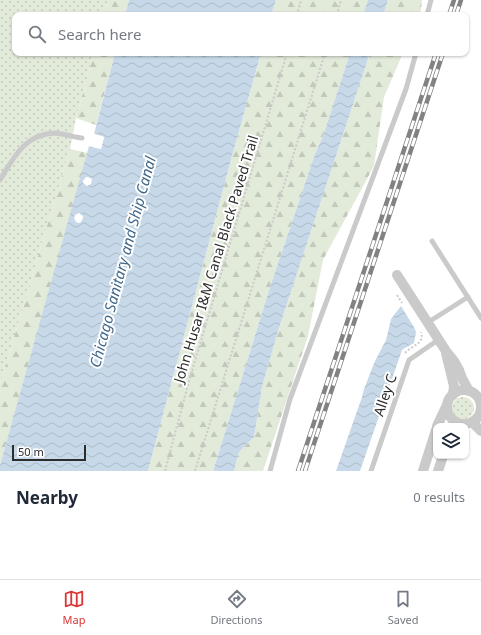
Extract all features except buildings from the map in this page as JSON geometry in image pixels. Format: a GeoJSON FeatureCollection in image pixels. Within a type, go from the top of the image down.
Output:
{"type":"FeatureCollection","features":[{"type":"Feature","properties":{"kind":"street"},"geometry":{"type":"LineString","coordinates":[[397,275],[403,284],[423,326],[438,340],[454,361],[468,391]]}},
{"type":"Feature","properties":{"kind":"street"},"geometry":{"type":"LineString","coordinates":[[446,351],[454,386],[447,408],[450,418],[455,423]]}},
{"type":"Feature","properties":{"kind":"street"},"geometry":{"type":"LineString","coordinates":[[438,423],[450,399],[458,392],[463,390],[476,396],[481,404],[479,415],[476,419],[469,423]]}},
{"type":"Feature","properties":{"kind":"street"},"geometry":{"type":"LineString","coordinates":[[472,422],[481,431]]}},
{"type":"Feature","properties":{"kind":"street"},"geometry":{"type":"LineString","coordinates":[[423,471],[433,439]]}},
{"type":"Feature","properties":{"kind":"street"},"geometry":{"type":"LineString","coordinates":[[438,471],[442,459]]}},
{"type":"Feature","properties":{"kind":"lane"},"geometry":{"type":"LineString","coordinates":[[428,12],[431,0]]}},
{"type":"Feature","properties":{"kind":"lane"},"geometry":{"type":"LineString","coordinates":[[270,471],[290,399],[406,89],[415,56]]}},
{"type":"Feature","properties":{"kind":"lane"},"geometry":{"type":"LineString","coordinates":[[0,180],[17,152],[34,138],[54,133],[82,138]]}},
{"type":"Feature","properties":{"kind":"lane"},"geometry":{"type":"LineString","coordinates":[[432,241],[481,318]]}},
{"type":"Feature","properties":{"kind":"lane"},"geometry":{"type":"LineString","coordinates":[[423,326],[468,297]]}},
{"type":"Feature","properties":{"kind":"lane","name":"Alley C"},"geometry":{"type":"LineString","coordinates":[[372,471],[409,360],[438,340]]}},
{"type":"Feature","properties":{"kind":"path"},"geometry":{"type":"LineString","coordinates":[[298,12],[301,0]]}},
{"type":"Feature","properties":{"kind":"path"},"geometry":{"type":"LineString","coordinates":[[338,12],[341,0]]}},
{"type":"Feature","properties":{"kind":"path","name":"John Husar I&M Canal Black Paved Trail"},"geometry":{"type":"LineString","coordinates":[[165,471],[189,381],[286,56]]}},
{"type":"Feature","properties":{"kind":"path"},"geometry":{"type":"LineString","coordinates":[[195,471],[324,56]]}},
{"type":"Feature","properties":{"kind":"path"},"geometry":{"type":"LineString","coordinates":[[403,284],[397,294],[404,305]]}},
{"type":"Feature","properties":{"kind":"path"},"geometry":{"type":"LineString","coordinates":[[404,355],[421,341],[423,326]]}},
{"type":"Feature","properties":{"kind":"green space"},"geometry":{"type":"Polygon","coordinates":[[[0,0],[108,0],[105,12],[12,12],[12,56],[93,56],[76,118],[70,149],[0,384],[0,0]]]}},
{"type":"Feature","properties":{"kind":"green space"},"geometry":{"type":"Polygon","coordinates":[[[108,0],[129,0],[126,12],[105,12],[108,0]]]}},
{"type":"Feature","properties":{"kind":"green space"},"geometry":{"type":"Polygon","coordinates":[[[276,0],[368,0],[364,12],[272,12],[276,0]]]}},
{"type":"Feature","properties":{"kind":"green space"},"geometry":{"type":"Polygon","coordinates":[[[388,0],[422,0],[420,12],[384,12],[388,0]]]}},
{"type":"Feature","properties":{"kind":"green space"},"geometry":{"type":"Polygon","coordinates":[[[93,56],[114,56],[96,125],[76,118],[93,56]]]}},
{"type":"Feature","properties":{"kind":"green space"},"geometry":{"type":"Polygon","coordinates":[[[260,56],[349,56],[323,136],[315,154],[271,284],[213,471],[148,471],[260,56]]]}},
{"type":"Feature","properties":{"kind":"green space"},"geometry":{"type":"Polygon","coordinates":[[[369,56],[402,56],[384,97],[374,166],[323,260],[308,336],[263,471],[234,471],[239,452],[254,437],[262,387],[278,331],[369,56]]]}},
{"type":"Feature","properties":{"kind":"green space"},"geometry":{"type":"Polygon","coordinates":[[[70,149],[88,153],[0,465],[0,384],[70,149]]]}},
{"type":"Feature","properties":{"kind":"green space"},"geometry":{"type":"Polygon","coordinates":[[[463,397],[471,400],[474,408],[471,416],[463,419],[455,416],[452,408],[455,400],[463,397]]]}},
{"type":"Feature","properties":{"kind":"water"},"geometry":{"type":"Polygon","coordinates":[[[129,0],[276,0],[272,12],[126,12],[129,0]]]}},
{"type":"Feature","properties":{"kind":"water"},"geometry":{"type":"Polygon","coordinates":[[[368,0],[388,0],[384,12],[364,12],[368,0]]]}},
{"type":"Feature","properties":{"kind":"water","name":"Chicago Sanitary and Ship Canal"},"geometry":{"type":"Polygon","coordinates":[[[114,56],[260,56],[148,471],[0,471],[0,465],[89,146],[101,149],[104,137],[94,134],[114,56]],[[86,177],[83,181],[83,183],[87,186],[91,184],[92,179],[86,177]],[[79,213],[75,215],[74,218],[76,222],[81,222],[83,216],[79,213]]]}},
{"type":"Feature","properties":{"kind":"water"},"geometry":{"type":"Polygon","coordinates":[[[349,56],[369,56],[278,331],[262,387],[254,437],[239,452],[234,471],[213,471],[271,284],[315,154],[323,136],[349,56]]]}},
{"type":"Feature","properties":{"kind":"water"},"geometry":{"type":"Polygon","coordinates":[[[401,306],[416,332],[414,343],[402,350],[360,471],[336,471],[364,389],[375,361],[386,340],[391,319],[401,306]]]}},
{"type":"Feature","properties":{"kind":"pier"},"geometry":{"type":"Polygon","coordinates":[[[92,133],[104,137],[101,149],[88,146],[90,144],[99,147],[101,138],[93,136],[92,133]]]}},
{"type":"Feature","properties":{"kind":"railway"},"geometry":{"type":"LineString","coordinates":[[450,12],[454,0]]}},
{"type":"Feature","properties":{"kind":"railway"},"geometry":{"type":"LineString","coordinates":[[457,12],[461,0]]}},
{"type":"Feature","properties":{"kind":"railway"},"geometry":{"type":"LineString","coordinates":[[298,471],[435,56]]}},
{"type":"Feature","properties":{"kind":"railway"},"geometry":{"type":"LineString","coordinates":[[305,471],[442,56]]}}]}
